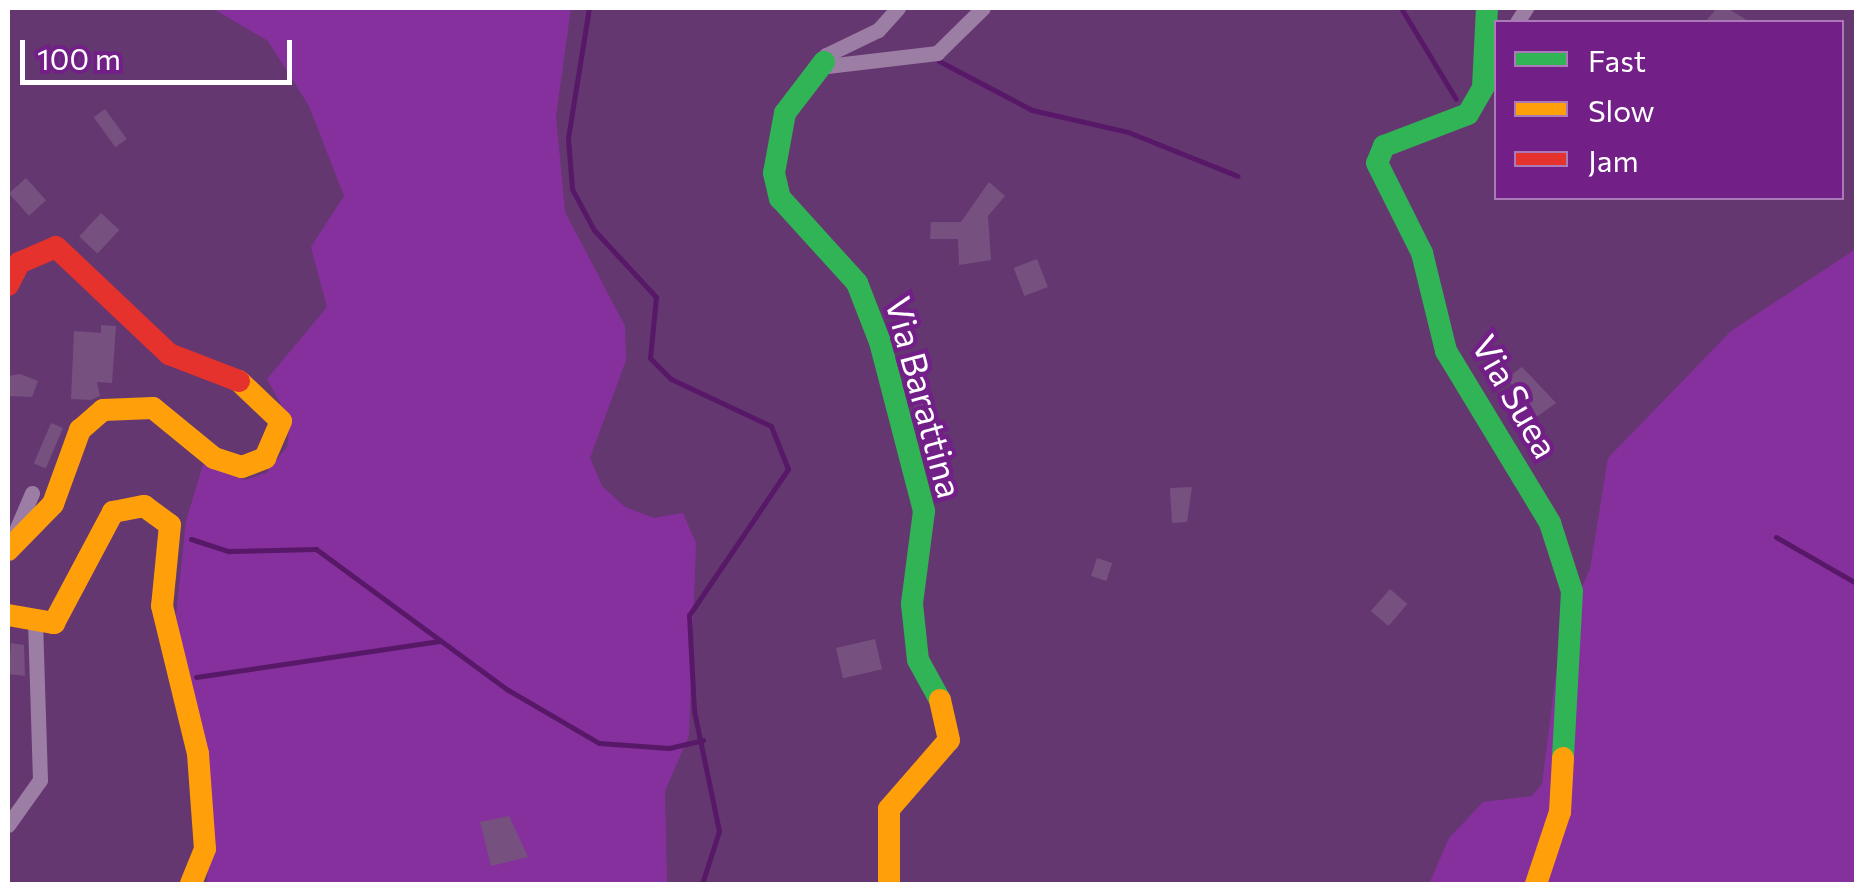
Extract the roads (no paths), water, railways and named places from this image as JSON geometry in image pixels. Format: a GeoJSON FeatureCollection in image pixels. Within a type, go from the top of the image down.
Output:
{"type":"FeatureCollection","features":[{"type":"Feature","properties":{"kind":"street"},"geometry":{"type":"LineString","coordinates":[[898,8],[824,62],[834,69],[920,59],[956,40],[983,8]]}},
{"type":"Feature","properties":{"kind":"street","name":"Via Suea"},"geometry":{"type":"LineString","coordinates":[[1486,8],[1483,88],[1468,114],[1384,146],[1377,163],[1422,253],[1446,351],[1550,523],[1572,591],[1560,812],[1536,884]]}},
{"type":"Feature","properties":{"kind":"street","name":"Via Barattina"},"geometry":{"type":"LineString","coordinates":[[824,62],[785,113],[774,173],[780,198],[857,283],[880,342],[924,511],[912,604],[918,660],[951,720],[948,740],[888,809],[889,884]]}},
{"type":"Feature","properties":{"kind":"street"},"geometry":{"type":"LineString","coordinates":[[8,285],[19,263],[56,247],[140,332],[169,354],[246,384],[280,421],[280,440],[242,467],[214,458],[153,408],[103,410],[80,430],[53,504],[8,550]]}},
{"type":"Feature","properties":{"kind":"street"},"geometry":{"type":"LineString","coordinates":[[8,550],[32,493]]}},
{"type":"Feature","properties":{"kind":"street"},"geometry":{"type":"LineString","coordinates":[[8,615],[36,626],[54,622],[112,512],[144,506],[170,525],[162,606],[198,754],[205,850],[191,884]]}},
{"type":"Feature","properties":{"kind":"street"},"geometry":{"type":"LineString","coordinates":[[8,825],[40,780],[36,626]]}},
{"type":"Feature","properties":{"kind":"waterway"},"geometry":{"type":"LineString","coordinates":[[589,8],[568,138],[572,189],[594,230],[656,297],[650,358],[671,379],[771,426],[788,469],[689,615],[694,711],[719,831],[702,884]]}},
{"type":"Feature","properties":{"kind":"waterway"},"geometry":{"type":"LineString","coordinates":[[1401,8],[1456,99]]}},
{"type":"Feature","properties":{"kind":"waterway"},"geometry":{"type":"LineString","coordinates":[[939,61],[1032,110],[1128,132],[1238,176]]}},
{"type":"Feature","properties":{"kind":"waterway"},"geometry":{"type":"LineString","coordinates":[[1776,537],[1856,583]]}},
{"type":"Feature","properties":{"kind":"waterway"},"geometry":{"type":"LineString","coordinates":[[191,539],[229,551],[316,549],[508,690],[599,743],[669,748],[703,740]]}},
{"type":"Feature","properties":{"kind":"waterway"},"geometry":{"type":"LineString","coordinates":[[196,677],[439,641]]}}]}
